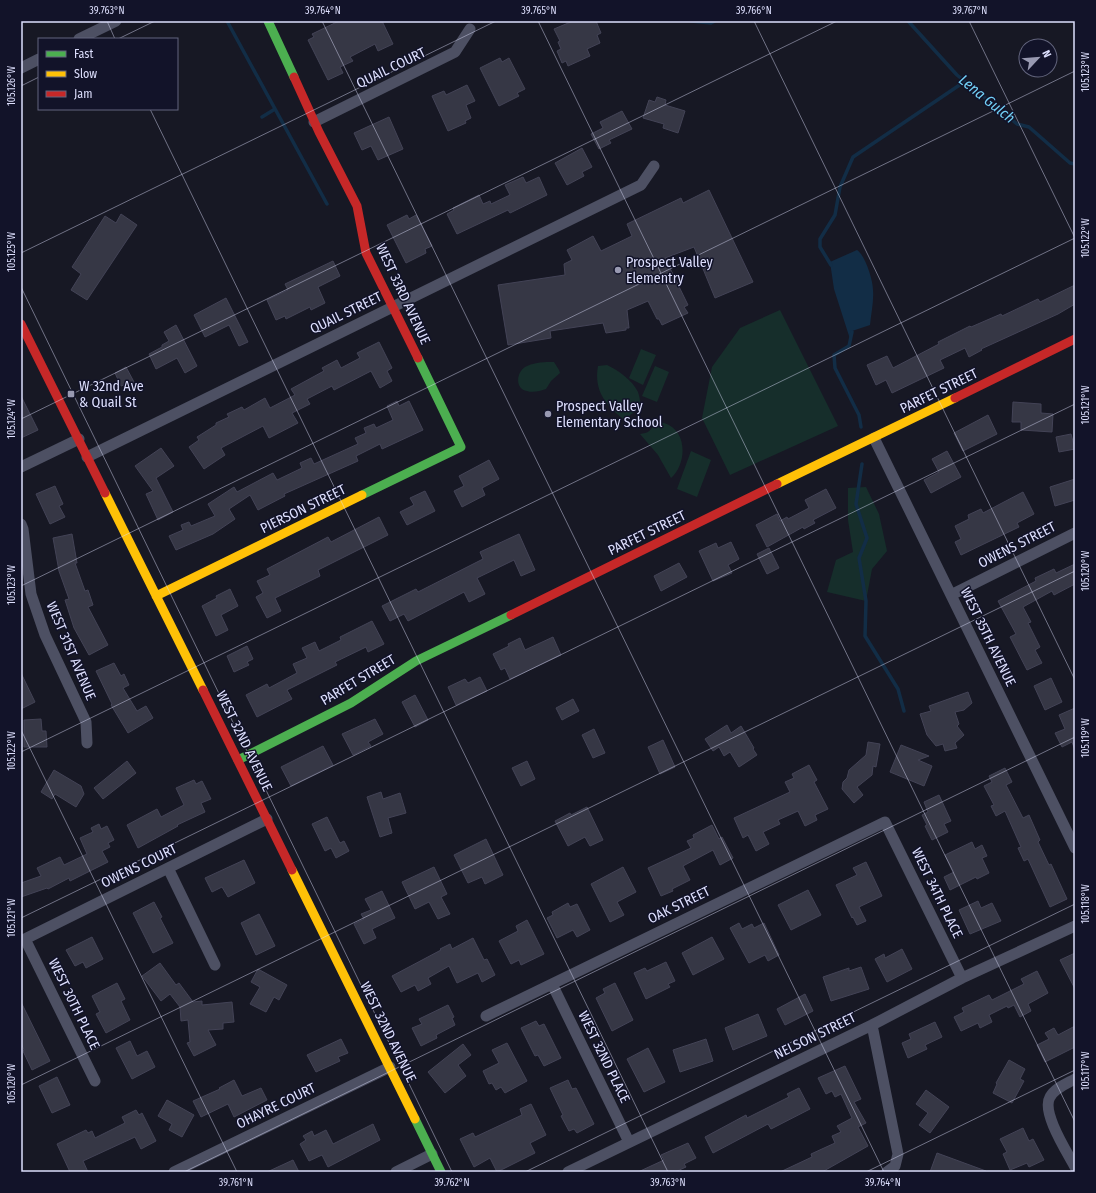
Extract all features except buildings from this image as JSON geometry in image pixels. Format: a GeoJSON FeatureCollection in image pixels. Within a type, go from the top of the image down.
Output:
{"type":"FeatureCollection","features":[{"type":"Feature","properties":{"kind":"street"},"geometry":{"type":"LineString","coordinates":[[81,38],[116,21]]}},
{"type":"Feature","properties":{"kind":"street","name":"WEST 33RD AVENUE"},"geometry":{"type":"LineString","coordinates":[[268,21],[314,122],[357,206],[366,253],[461,447]]}},
{"type":"Feature","properties":{"kind":"street","name":"QUAIL COURT"},"geometry":{"type":"LineString","coordinates":[[314,122],[455,52],[470,29]]}},
{"type":"Feature","properties":{"kind":"street"},"geometry":{"type":"LineString","coordinates":[[21,68],[38,60]]}},
{"type":"Feature","properties":{"kind":"street","name":"QUAIL STREET"},"geometry":{"type":"LineString","coordinates":[[87,457],[641,185],[654,166]]}},
{"type":"Feature","properties":{"kind":"street","name":"WEST 32ND AVENUE"},"geometry":{"type":"LineString","coordinates":[[21,324],[441,1172]]}},
{"type":"Feature","properties":{"kind":"street","name":"PARFET STREET"},"geometry":{"type":"LineString","coordinates":[[238,760],[351,703],[416,661],[1075,340]]}},
{"type":"Feature","properties":{"kind":"street","name":"WEST 35TH AVENUE"},"geometry":{"type":"LineString","coordinates":[[874,438],[1075,848]]}},
{"type":"Feature","properties":{"kind":"street"},"geometry":{"type":"LineString","coordinates":[[21,467],[78,440]]}},
{"type":"Feature","properties":{"kind":"street","name":"PIERSON STREET"},"geometry":{"type":"LineString","coordinates":[[156,596],[461,447]]}},
{"type":"Feature","properties":{"kind":"street","name":"WEST 31ST AVENUE"},"geometry":{"type":"LineString","coordinates":[[21,524],[24,529],[31,594],[45,635],[86,722],[87,743]]}},
{"type":"Feature","properties":{"kind":"street","name":"OWENS STREET"},"geometry":{"type":"LineString","coordinates":[[951,595],[1075,533]]}},
{"type":"Feature","properties":{"kind":"street","name":"OWENS COURT"},"geometry":{"type":"LineString","coordinates":[[25,939],[267,819]]}},
{"type":"Feature","properties":{"kind":"street","name":"WEST 34TH PLACE"},"geometry":{"type":"LineString","coordinates":[[885,822],[962,978]]}},
{"type":"Feature","properties":{"kind":"street","name":"OAK STREET"},"geometry":{"type":"LineString","coordinates":[[486,1016],[885,822]]}},
{"type":"Feature","properties":{"kind":"street"},"geometry":{"type":"LineString","coordinates":[[168,868],[215,965]]}},
{"type":"Feature","properties":{"kind":"street","name":"NELSON STREET"},"geometry":{"type":"LineString","coordinates":[[568,1172],[872,1025],[962,978],[1075,926]]}},
{"type":"Feature","properties":{"kind":"street","name":"WEST 30TH PLACE"},"geometry":{"type":"LineString","coordinates":[[25,939],[95,1081]]}},
{"type":"Feature","properties":{"kind":"street","name":"WEST 32ND PLACE"},"geometry":{"type":"LineString","coordinates":[[552,984],[629,1142]]}},
{"type":"Feature","properties":{"kind":"street"},"geometry":{"type":"LineString","coordinates":[[872,1025],[898,1154],[895,1166],[887,1172]]}},
{"type":"Feature","properties":{"kind":"street","name":"OHAYRE COURT"},"geometry":{"type":"LineString","coordinates":[[174,1172],[390,1067]]}},
{"type":"Feature","properties":{"kind":"street"},"geometry":{"type":"LineString","coordinates":[[1075,1079],[1056,1090],[1050,1097],[1047,1104],[1052,1122],[1075,1167]]}},
{"type":"Feature","properties":{"kind":"street"},"geometry":{"type":"LineString","coordinates":[[396,1172],[432,1154]]}},
{"type":"Feature","properties":{"kind":"green space"},"geometry":{"type":"Polygon","coordinates":[[[780,310],[838,426],[730,475],[702,418],[712,367],[740,328],[780,310]]]}},
{"type":"Feature","properties":{"kind":"green space"},"geometry":{"type":"Polygon","coordinates":[[[641,349],[656,355],[643,385],[629,378],[641,349]]]}},
{"type":"Feature","properties":{"kind":"green space"},"geometry":{"type":"Polygon","coordinates":[[[554,362],[560,373],[551,381],[546,389],[532,392],[523,390],[520,387],[518,380],[520,373],[525,367],[537,363],[554,362]]]}},
{"type":"Feature","properties":{"kind":"green space"},"geometry":{"type":"Polygon","coordinates":[[[607,365],[625,376],[638,392],[641,408],[630,415],[629,423],[609,406],[600,392],[597,376],[598,366],[607,365]]]}},
{"type":"Feature","properties":{"kind":"green space"},"geometry":{"type":"Polygon","coordinates":[[[655,366],[669,372],[657,402],[642,396],[655,366]]]}},
{"type":"Feature","properties":{"kind":"green space"},"geometry":{"type":"Polygon","coordinates":[[[654,422],[664,423],[672,427],[681,440],[682,456],[680,464],[671,478],[658,455],[640,434],[649,431],[654,422]]]}},
{"type":"Feature","properties":{"kind":"green space"},"geometry":{"type":"Polygon","coordinates":[[[691,451],[711,460],[697,497],[677,489],[691,451]]]}},
{"type":"Feature","properties":{"kind":"green space"},"geometry":{"type":"Polygon","coordinates":[[[866,487],[879,514],[887,551],[872,569],[866,601],[827,592],[836,560],[853,552],[848,520],[848,488],[866,487]]]}},
{"type":"Feature","properties":{"kind":"water"},"geometry":{"type":"Polygon","coordinates":[[[857,250],[866,262],[870,274],[873,286],[873,303],[870,325],[852,331],[850,339],[834,289],[830,262],[857,250]]]}},
{"type":"Feature","properties":{"kind":"waterway"},"geometry":{"type":"LineString","coordinates":[[227,21],[327,204]]}},
{"type":"Feature","properties":{"kind":"waterway"},"geometry":{"type":"LineString","coordinates":[[691,21],[711,23],[715,21]]}},
{"type":"Feature","properties":{"kind":"waterway","name":"Lena Gulch"},"geometry":{"type":"LineString","coordinates":[[908,21],[957,75],[1017,124],[1029,127],[1070,163],[1075,164]]}},
{"type":"Feature","properties":{"kind":"waterway"},"geometry":{"type":"LineString","coordinates":[[831,265],[820,247],[820,239],[835,215],[840,187],[853,157],[964,82]]}},
{"type":"Feature","properties":{"kind":"waterway"},"geometry":{"type":"LineString","coordinates":[[262,117],[275,109]]}},
{"type":"Feature","properties":{"kind":"waterway"},"geometry":{"type":"LineString","coordinates":[[852,332],[849,346],[834,355],[835,368],[859,415],[861,427]]}},
{"type":"Feature","properties":{"kind":"waterway"},"geometry":{"type":"LineString","coordinates":[[862,464],[856,504],[867,538],[859,558],[866,601],[865,636],[898,689],[904,711]]}},
{"type":"Feature","properties":{"kind":"traffic: fast"},"geometry":{"type":"LineString","coordinates":[[268,21],[294,77]]}},
{"type":"Feature","properties":{"kind":"traffic: fast"},"geometry":{"type":"LineString","coordinates":[[362,495],[461,447],[418,358]]}},
{"type":"Feature","properties":{"kind":"traffic: fast"},"geometry":{"type":"LineString","coordinates":[[238,760],[351,703],[416,661],[511,615]]}},
{"type":"Feature","properties":{"kind":"traffic: fast"},"geometry":{"type":"LineString","coordinates":[[415,1119],[441,1172]]}},
{"type":"Feature","properties":{"kind":"traffic: slow"},"geometry":{"type":"LineString","coordinates":[[777,484],[955,398]]}},
{"type":"Feature","properties":{"kind":"traffic: slow"},"geometry":{"type":"LineString","coordinates":[[105,493],[203,690]]}},
{"type":"Feature","properties":{"kind":"traffic: slow"},"geometry":{"type":"LineString","coordinates":[[156,596],[362,495]]}},
{"type":"Feature","properties":{"kind":"traffic: slow"},"geometry":{"type":"LineString","coordinates":[[292,870],[415,1119]]}},
{"type":"Feature","properties":{"kind":"traffic: jam"},"geometry":{"type":"LineString","coordinates":[[294,77],[319,132],[357,206],[366,253],[418,358]]}},
{"type":"Feature","properties":{"kind":"traffic: jam"},"geometry":{"type":"LineString","coordinates":[[21,324],[105,493]]}},
{"type":"Feature","properties":{"kind":"traffic: jam"},"geometry":{"type":"LineString","coordinates":[[955,398],[1075,339]]}},
{"type":"Feature","properties":{"kind":"traffic: jam"},"geometry":{"type":"LineString","coordinates":[[511,615],[777,484]]}},
{"type":"Feature","properties":{"kind":"traffic: jam"},"geometry":{"type":"LineString","coordinates":[[203,690],[292,870]]}},
{"type":"Feature","properties":{"kind":"place","name":"Prospect Valley Elementry"},"geometry":{"type":"Point","coordinates":[618,270]}},
{"type":"Feature","properties":{"kind":"place","name":"W 32nd Ave & Quail St"},"geometry":{"type":"Point","coordinates":[71,394]}},
{"type":"Feature","properties":{"kind":"place","name":"Prospect Valley Elementary School"},"geometry":{"type":"Point","coordinates":[548,414]}}]}
